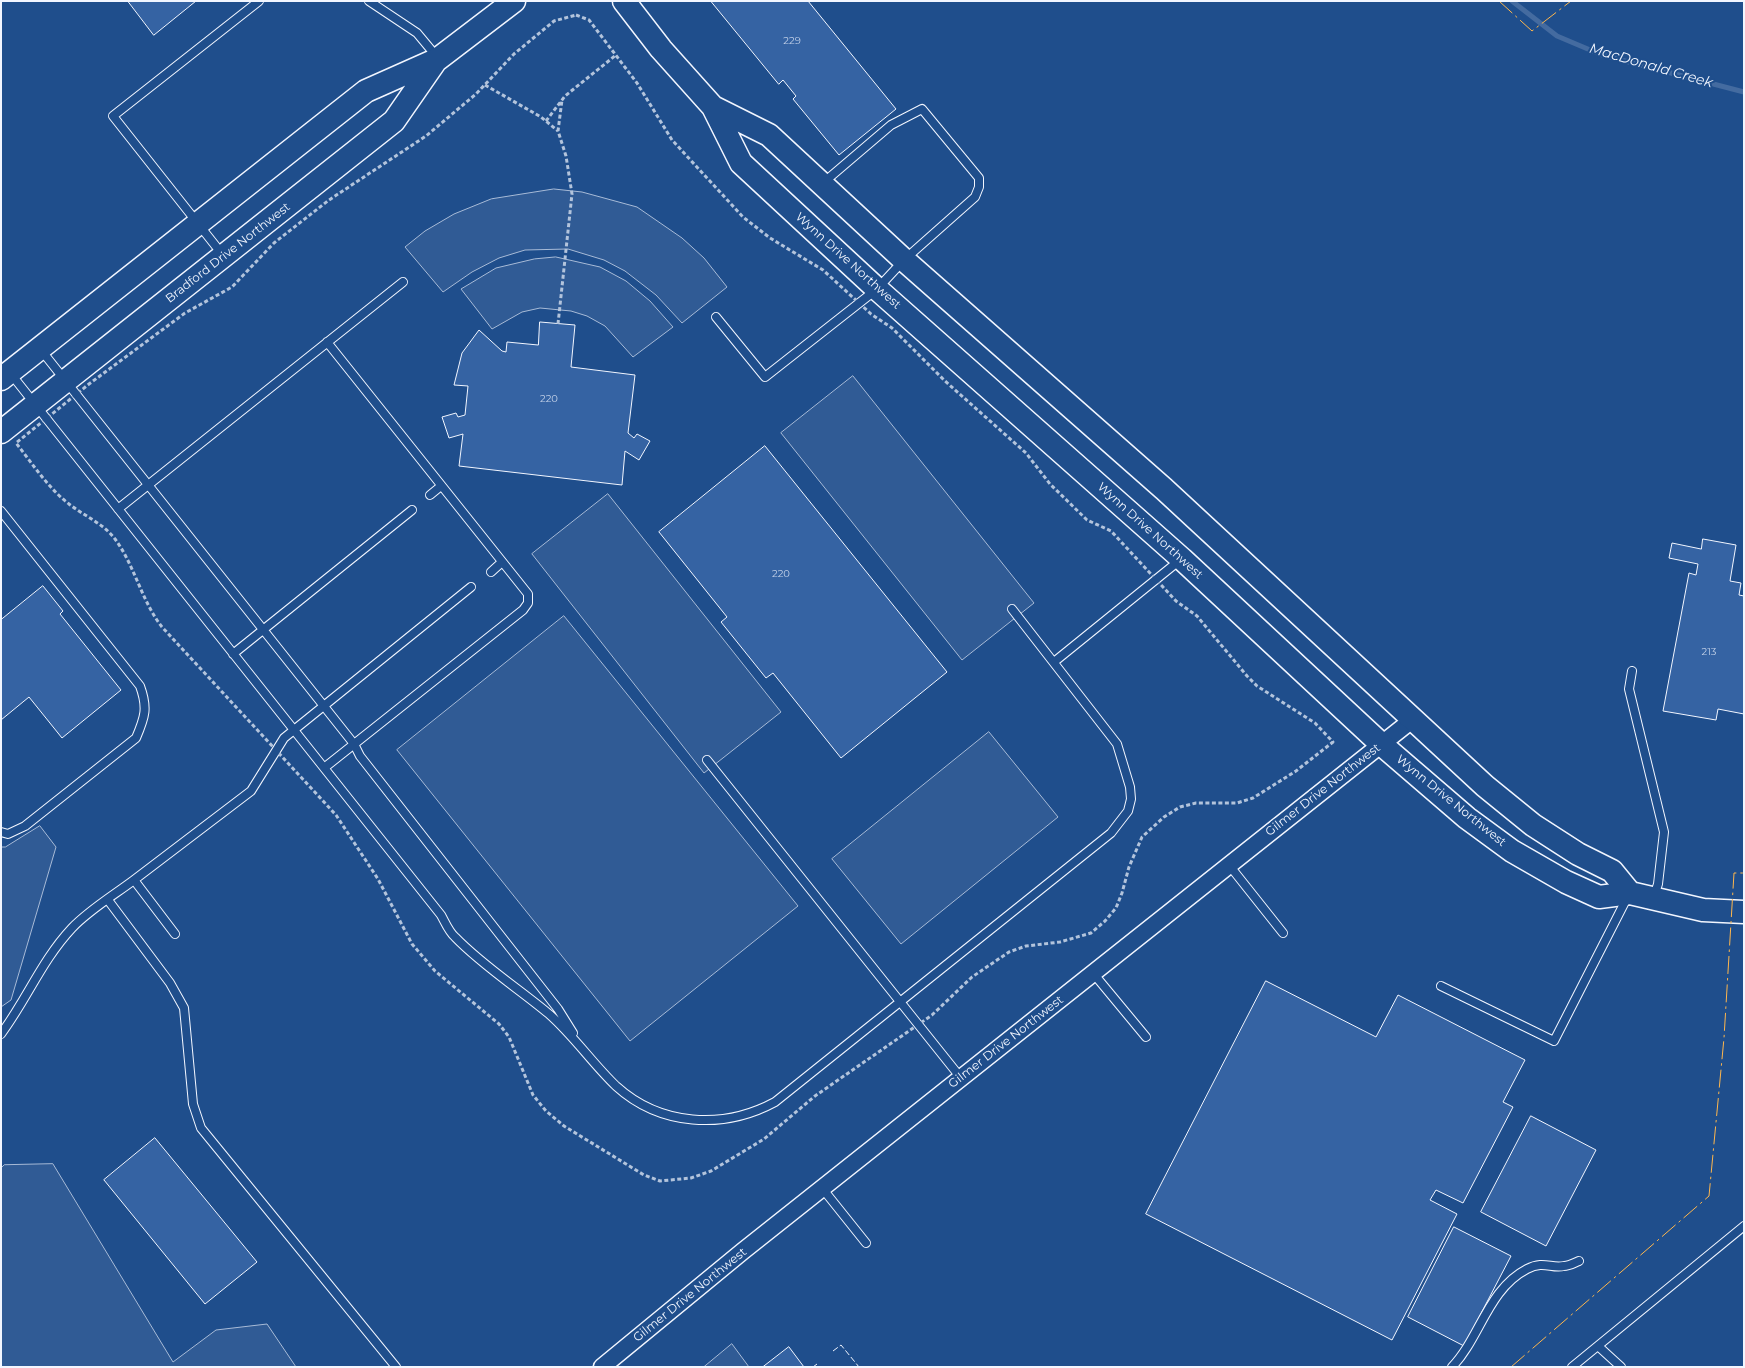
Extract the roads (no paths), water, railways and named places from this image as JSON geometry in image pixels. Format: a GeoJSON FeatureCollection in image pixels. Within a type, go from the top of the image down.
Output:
{"type":"FeatureCollection","features":[{"type":"Feature","properties":{"kind":"street","name":"Bradford Drive Northwest"},"geometry":{"type":"LineString","coordinates":[[5,376],[366,91],[438,58],[514,1]]}},
{"type":"Feature","properties":{"kind":"street","name":"Wynn Drive Northwest"},"geometry":{"type":"LineString","coordinates":[[624,1],[661,49],[713,107],[741,164],[877,288],[1182,559],[1381,744],[1467,818],[1512,851],[1566,882],[1599,897],[1630,893],[1703,910],[1744,912]]}},
{"type":"Feature","properties":{"kind":"street","name":"Bradford Drive Northwest"},"geometry":{"type":"LineString","coordinates":[[1,432],[41,412],[224,256],[394,121],[438,58]]}},
{"type":"Feature","properties":{"kind":"street","name":"Wynn Drive Northwest"},"geometry":{"type":"LineString","coordinates":[[713,107],[769,135],[904,260],[1164,489],[1485,786],[1532,825],[1578,854],[1612,871],[1630,893]]}},
{"type":"Feature","properties":{"kind":"street","name":"Gilmer Drive Northwest"},"geometry":{"type":"LineString","coordinates":[[602,1367],[822,1188],[1412,720]]}},
{"type":"Feature","properties":{"kind":"lane"},"geometry":{"type":"LineString","coordinates":[[224,256],[113,116],[259,1]]}},
{"type":"Feature","properties":{"kind":"lane"},"geometry":{"type":"LineString","coordinates":[[369,1],[417,33],[438,58]]}},
{"type":"Feature","properties":{"kind":"lane"},"geometry":{"type":"LineString","coordinates":[[716,317],[765,377],[877,288],[904,260],[974,197],[979,187],[979,178],[922,108],[891,125],[822,184]]}},
{"type":"Feature","properties":{"kind":"lane"},"geometry":{"type":"LineString","coordinates":[[118,509],[403,282]]}},
{"type":"Feature","properties":{"kind":"lane"},"geometry":{"type":"LineString","coordinates":[[324,768],[523,610],[528,603],[528,594],[327,342]]}},
{"type":"Feature","properties":{"kind":"lane"},"geometry":{"type":"LineString","coordinates":[[40,349],[324,705],[354,744],[360,756],[558,1009],[580,1046]]}},
{"type":"Feature","properties":{"kind":"lane"},"geometry":{"type":"LineString","coordinates":[[5,376],[41,412],[441,915],[453,936],[550,1016],[617,1086],[639,1104],[675,1118],[710,1120],[746,1114],[775,1102],[1111,833],[1128,810],[1130,787],[1117,744],[1012,609]]}},
{"type":"Feature","properties":{"kind":"lane"},"geometry":{"type":"LineString","coordinates":[[430,495],[442,486]]}},
{"type":"Feature","properties":{"kind":"lane"},"geometry":{"type":"LineString","coordinates":[[233,654],[412,510]]}},
{"type":"Feature","properties":{"kind":"lane"},"geometry":{"type":"LineString","coordinates":[[1,511],[140,686],[146,701],[144,719],[136,738],[24,826],[8,834],[1,832]]}},
{"type":"Feature","properties":{"kind":"lane"},"geometry":{"type":"LineString","coordinates":[[1054,662],[1182,559]]}},
{"type":"Feature","properties":{"kind":"lane"},"geometry":{"type":"LineString","coordinates":[[491,572],[502,562]]}},
{"type":"Feature","properties":{"kind":"lane"},"geometry":{"type":"LineString","coordinates":[[1,1034],[18,1011],[31,982],[52,952],[74,926],[251,791],[276,748],[294,730],[471,588]]}},
{"type":"Feature","properties":{"kind":"lane"},"geometry":{"type":"LineString","coordinates":[[1632,672],[1629,689],[1664,832],[1658,884],[1653,898]]}},
{"type":"Feature","properties":{"kind":"lane"},"geometry":{"type":"LineString","coordinates":[[707,760],[961,1078]]}},
{"type":"Feature","properties":{"kind":"lane"},"geometry":{"type":"LineString","coordinates":[[1229,865],[1283,933]]}},
{"type":"Feature","properties":{"kind":"lane"},"geometry":{"type":"LineString","coordinates":[[134,880],[176,934]]}},
{"type":"Feature","properties":{"kind":"lane"},"geometry":{"type":"LineString","coordinates":[[1441,986],[1554,1041],[1630,893]]}},
{"type":"Feature","properties":{"kind":"lane"},"geometry":{"type":"LineString","coordinates":[[108,900],[170,983],[184,1008],[193,1104],[201,1128],[396,1367]]}},
{"type":"Feature","properties":{"kind":"lane"},"geometry":{"type":"LineString","coordinates":[[1093,973],[1146,1037]]}},
{"type":"Feature","properties":{"kind":"lane"},"geometry":{"type":"LineString","coordinates":[[822,1188],[866,1243]]}},
{"type":"Feature","properties":{"kind":"lane"},"geometry":{"type":"LineString","coordinates":[[1572,1367],[1744,1226]]}},
{"type":"Feature","properties":{"kind":"lane"},"geometry":{"type":"LineString","coordinates":[[1452,1367],[1460,1358],[1494,1300],[1509,1283],[1526,1270],[1538,1264],[1563,1267],[1579,1261]]}},
{"type":"Feature","properties":{"kind":"lane"},"geometry":{"type":"LineString","coordinates":[[1598,1346],[1621,1367]]}},
{"type":"Feature","properties":{"kind":"waterway","name":"MacDonald Creek"},"geometry":{"type":"LineString","coordinates":[[1512,1],[1557,36],[1602,55],[1744,92]]}}]}
